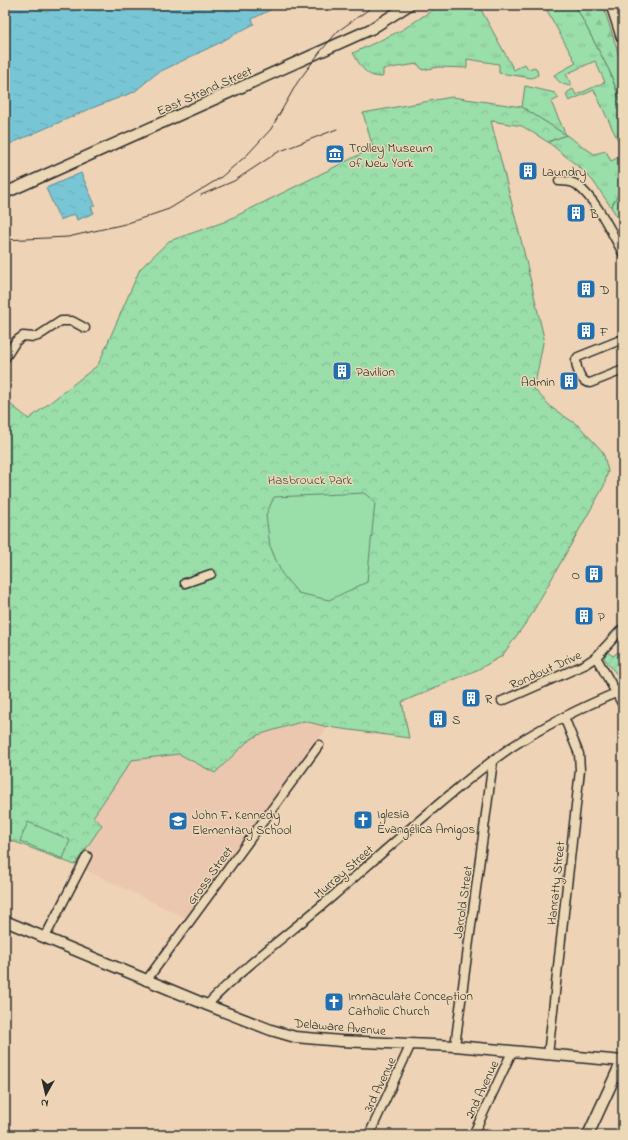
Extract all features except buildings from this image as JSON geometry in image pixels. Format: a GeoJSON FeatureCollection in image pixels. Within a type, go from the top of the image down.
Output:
{"type":"FeatureCollection","features":[{"type":"Feature","properties":{"kind":"main road"},"geometry":{"type":"LineString","coordinates":[[613,5],[623,36]]}},
{"type":"Feature","properties":{"kind":"street","name":"East Strand Street"},"geometry":{"type":"LineString","coordinates":[[5,193],[371,29],[409,5]]}},
{"type":"Feature","properties":{"kind":"street"},"geometry":{"type":"LineString","coordinates":[[559,181],[566,180],[576,185],[586,196],[602,216],[623,253]]}},
{"type":"Feature","properties":{"kind":"street"},"geometry":{"type":"LineString","coordinates":[[5,358],[16,340],[23,336],[38,336],[61,321],[72,321],[85,328]]}},
{"type":"Feature","properties":{"kind":"street"},"geometry":{"type":"LineString","coordinates":[[623,339],[578,357],[576,360],[576,365],[583,381],[586,384],[623,370]]}},
{"type":"Feature","properties":{"kind":"street"},"geometry":{"type":"LineString","coordinates":[[185,583],[212,574]]}},
{"type":"Feature","properties":{"kind":"street","name":"Rondout Drive"},"geometry":{"type":"LineString","coordinates":[[502,701],[584,665],[596,657],[623,628]]}},
{"type":"Feature","properties":{"kind":"street","name":"Rondout Drive"},"geometry":{"type":"LineString","coordinates":[[596,657],[620,691],[623,705]]}},
{"type":"Feature","properties":{"kind":"street","name":"Murray Street"},"geometry":{"type":"LineString","coordinates":[[207,1006],[233,979],[257,958],[319,908],[430,811],[510,748],[564,717],[620,691]]}},
{"type":"Feature","properties":{"kind":"street","name":"Hanratty Street"},"geometry":{"type":"LineString","coordinates":[[548,1055],[580,770],[579,754],[564,717]]}},
{"type":"Feature","properties":{"kind":"street","name":"Gross Street"},"geometry":{"type":"LineString","coordinates":[[146,981],[319,745]]}},
{"type":"Feature","properties":{"kind":"street","name":"Jarrold Street"},"geometry":{"type":"LineString","coordinates":[[455,1046],[493,761]]}},
{"type":"Feature","properties":{"kind":"street"},"geometry":{"type":"LineString","coordinates":[[45,937],[87,856]]}},
{"type":"Feature","properties":{"kind":"street","name":"Delaware Avenue"},"geometry":{"type":"LineString","coordinates":[[5,921],[207,1006],[271,1030],[295,1037],[334,1041],[455,1046],[623,1061]]}},
{"type":"Feature","properties":{"kind":"street","name":"3rd Avenue"},"geometry":{"type":"LineString","coordinates":[[369,1135],[411,1044]]}},
{"type":"Feature","properties":{"kind":"street","name":"2nd Avenue"},"geometry":{"type":"LineString","coordinates":[[473,1135],[512,1052]]}},
{"type":"Feature","properties":{"kind":"street"},"geometry":{"type":"LineString","coordinates":[[588,1135],[623,1061]]}},
{"type":"Feature","properties":{"kind":"shaded area","name":"John F. Kennedy Elementary School"},"geometry":{"type":"Polygon","coordinates":[[[304,721],[328,727],[186,918],[75,865],[102,825],[93,817],[132,760],[179,754],[215,773],[247,742],[258,735],[304,721]]]}},
{"type":"Feature","properties":{"kind":"green space"},"geometry":{"type":"Polygon","coordinates":[[[440,5],[486,5],[480,8],[514,70],[525,64],[528,69],[535,67],[538,75],[532,78],[499,73],[499,64],[467,59],[467,68],[439,67],[422,70],[418,64],[383,69],[382,77],[376,77],[364,70],[353,53],[402,30],[440,5]]]}},
{"type":"Feature","properties":{"kind":"green space"},"geometry":{"type":"Polygon","coordinates":[[[544,5],[575,5],[609,70],[623,109],[623,151],[594,90],[569,101],[566,95],[573,89],[576,95],[605,82],[595,61],[566,74],[572,86],[561,83],[554,75],[576,63],[544,5]]]}},
{"type":"Feature","properties":{"kind":"green space"},"geometry":{"type":"Polygon","coordinates":[[[575,5],[603,5],[623,68],[623,106],[609,70],[575,5]]]}},
{"type":"Feature","properties":{"kind":"green space"},"geometry":{"type":"Polygon","coordinates":[[[525,86],[555,93],[559,98],[551,102],[566,135],[522,107],[525,86]]]}},
{"type":"Feature","properties":{"kind":"green space","name":"Hasbrouck Park"},"geometry":{"type":"Polygon","coordinates":[[[452,97],[522,107],[566,135],[548,142],[522,126],[491,121],[544,338],[534,389],[552,408],[579,426],[603,452],[608,471],[604,486],[530,617],[502,656],[479,669],[402,702],[409,738],[328,727],[304,721],[258,735],[247,742],[215,773],[179,754],[132,760],[93,817],[102,825],[75,865],[5,838],[5,400],[29,419],[98,365],[140,269],[169,241],[224,222],[373,148],[363,113],[452,97]]]}},
{"type":"Feature","properties":{"kind":"green space"},"geometry":{"type":"Polygon","coordinates":[[[566,135],[594,154],[606,151],[611,161],[623,155],[623,187],[611,207],[593,181],[579,167],[548,142],[566,135]]]}},
{"type":"Feature","properties":{"kind":"green space"},"geometry":{"type":"Polygon","coordinates":[[[623,187],[623,226],[611,207],[623,187]]]}},
{"type":"Feature","properties":{"kind":"green space"},"geometry":{"type":"Polygon","coordinates":[[[364,493],[375,502],[367,582],[329,600],[298,593],[282,574],[270,546],[266,515],[274,497],[364,493]]]}},
{"type":"Feature","properties":{"kind":"green space"},"geometry":{"type":"Polygon","coordinates":[[[623,648],[622,681],[604,658],[607,652],[613,656],[623,648]]]}},
{"type":"Feature","properties":{"kind":"green space"},"geometry":{"type":"Polygon","coordinates":[[[28,822],[70,840],[63,859],[20,841],[28,822]]]}},
{"type":"Feature","properties":{"kind":"water"},"geometry":{"type":"Polygon","coordinates":[[[5,5],[280,5],[252,19],[254,24],[157,73],[134,92],[92,108],[5,146],[5,5]]]}},
{"type":"Feature","properties":{"kind":"water"},"geometry":{"type":"Polygon","coordinates":[[[81,173],[95,205],[91,207],[94,213],[77,220],[75,214],[60,220],[46,188],[81,173]]]}},
{"type":"Feature","properties":{"kind":"tram line"},"geometry":{"type":"LineString","coordinates":[[5,240],[68,237],[125,224],[169,209],[220,178],[247,155],[271,129],[297,83],[338,31],[375,5]]}},
{"type":"Feature","properties":{"kind":"tram line"},"geometry":{"type":"LineString","coordinates":[[201,195],[234,181],[278,152],[337,129]]}},
{"type":"Feature","properties":{"kind":"place","name":"Trolley Museum of New York"},"geometry":{"type":"Point","coordinates":[335,154]}},
{"type":"Feature","properties":{"kind":"place","name":"Laundry"},"geometry":{"type":"Point","coordinates":[528,171]}},
{"type":"Feature","properties":{"kind":"place","name":"B"},"geometry":{"type":"Point","coordinates":[576,213]}},
{"type":"Feature","properties":{"kind":"place","name":"D"},"geometry":{"type":"Point","coordinates":[586,289]}},
{"type":"Feature","properties":{"kind":"place","name":"F"},"geometry":{"type":"Point","coordinates":[586,331]}},
{"type":"Feature","properties":{"kind":"place","name":"Pavilion"},"geometry":{"type":"Point","coordinates":[342,371]}},
{"type":"Feature","properties":{"kind":"place","name":"Admin"},"geometry":{"type":"Point","coordinates":[569,381]}},
{"type":"Feature","properties":{"kind":"place","name":"O"},"geometry":{"type":"Point","coordinates":[594,574]}},
{"type":"Feature","properties":{"kind":"place","name":"P"},"geometry":{"type":"Point","coordinates":[584,616]}},
{"type":"Feature","properties":{"kind":"place","name":"R"},"geometry":{"type":"Point","coordinates":[471,698]}},
{"type":"Feature","properties":{"kind":"place","name":"S"},"geometry":{"type":"Point","coordinates":[438,719]}},
{"type":"Feature","properties":{"kind":"place","name":"Iglesia Evangélica Amigos"},"geometry":{"type":"Point","coordinates":[363,820]}},
{"type":"Feature","properties":{"kind":"place","name":"John F. Kennedy Elementary School"},"geometry":{"type":"Point","coordinates":[178,821]}},
{"type":"Feature","properties":{"kind":"place","name":"Immaculate Conception Catholic Church"},"geometry":{"type":"Point","coordinates":[334,1002]}}]}
